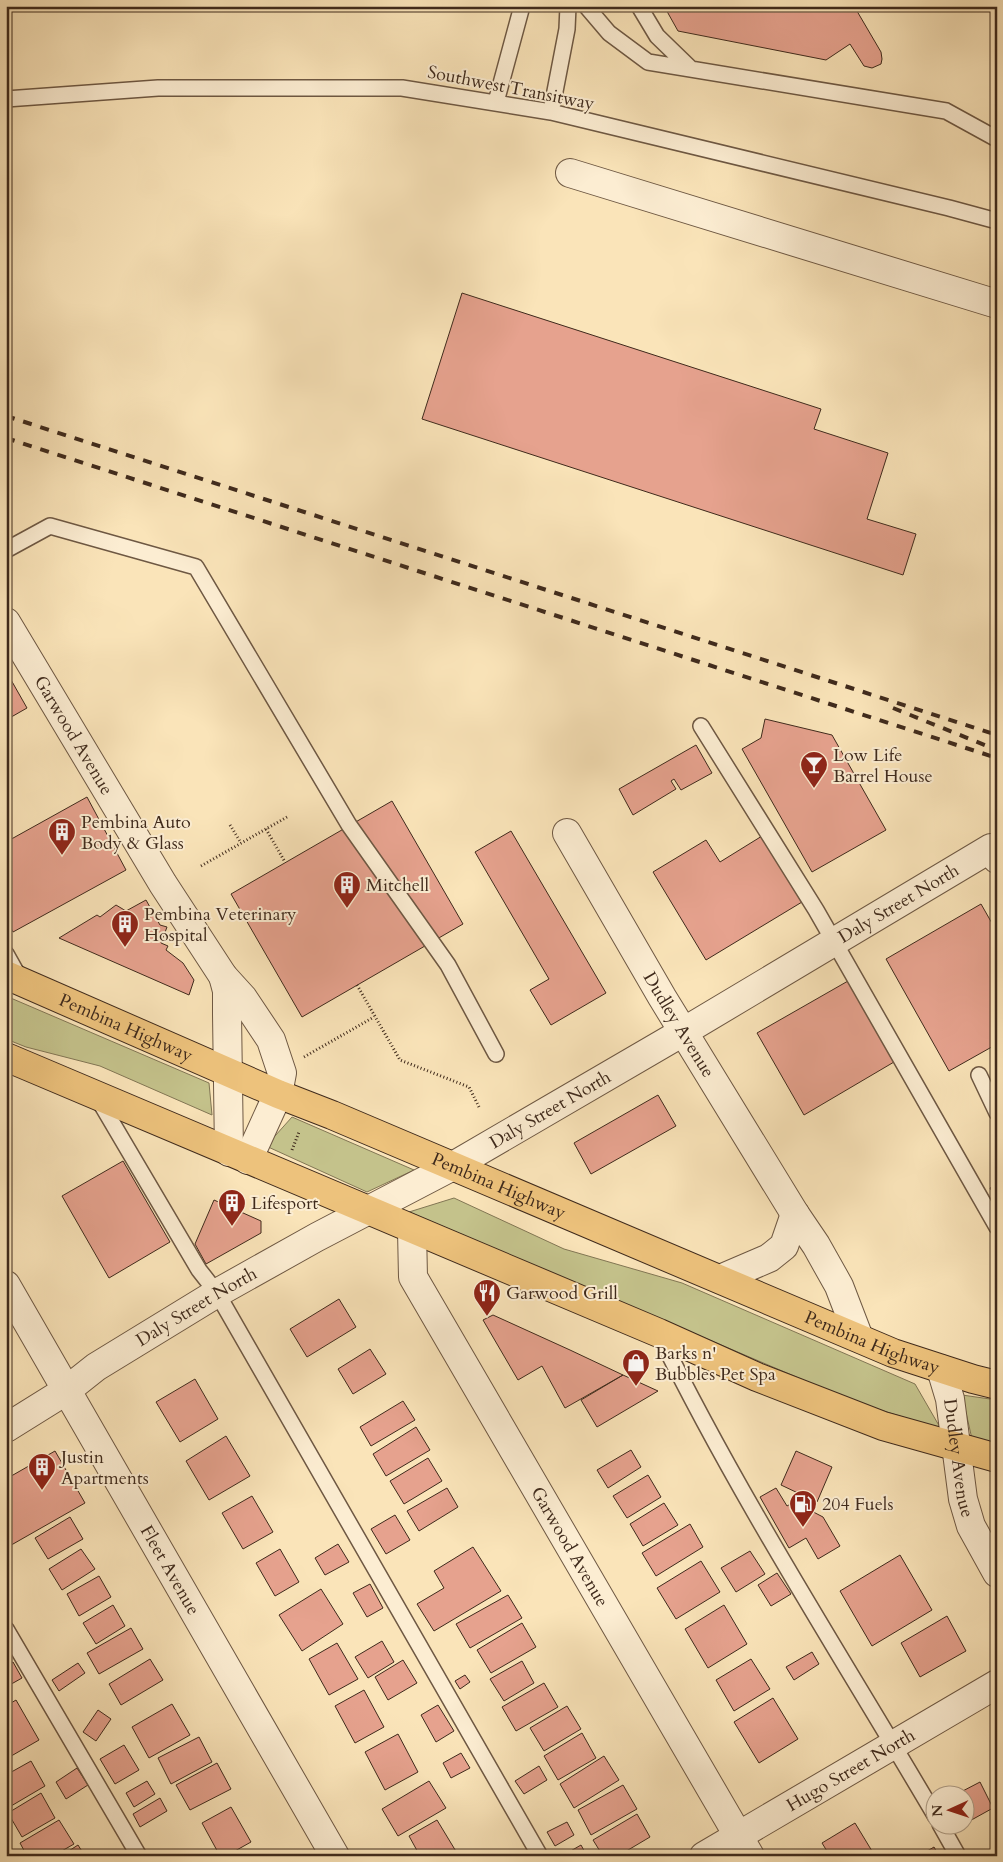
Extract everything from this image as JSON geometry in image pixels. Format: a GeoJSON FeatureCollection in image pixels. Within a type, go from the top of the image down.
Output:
{"type":"FeatureCollection","features":[{"type":"Feature","properties":{"kind":"main road","name":"Pembina Highway"},"geometry":{"type":"LineString","coordinates":[[14,978],[278,1094],[332,1115],[893,1353],[997,1384]]}},
{"type":"Feature","properties":{"kind":"main road"},"geometry":{"type":"LineString","coordinates":[[6,1057],[659,1333],[757,1377],[883,1426],[997,1458]]}},
{"type":"Feature","properties":{"kind":"street"},"geometry":{"type":"LineString","coordinates":[[570,173],[997,304]]}},
{"type":"Feature","properties":{"kind":"street","name":"Garwood Avenue"},"geometry":{"type":"LineString","coordinates":[[6,622],[163,884],[224,976],[243,998],[271,1040],[282,1073],[278,1094],[239,1156]]}},
{"type":"Feature","properties":{"kind":"street","name":"Dudley Avenue"},"geometry":{"type":"LineString","coordinates":[[568,833],[683,1032],[816,1245],[839,1286],[858,1338]]}},
{"type":"Feature","properties":{"kind":"street","name":"Daly Street North"},"geometry":{"type":"LineString","coordinates":[[6,1428],[67,1390],[96,1367],[217,1293],[317,1236],[453,1166],[834,942],[994,854]]}},
{"type":"Feature","properties":{"kind":"street","name":"Garwood Avenue"},"geometry":{"type":"LineString","coordinates":[[224,976],[227,991],[228,1072],[239,1156]]}},
{"type":"Feature","properties":{"kind":"street"},"geometry":{"type":"LineString","coordinates":[[720,1279],[769,1258],[784,1246],[795,1214]]}},
{"type":"Feature","properties":{"kind":"street","name":"Garwood Avenue"},"geometry":{"type":"LineString","coordinates":[[412,1230],[413,1277],[744,1846]]}},
{"type":"Feature","properties":{"kind":"street","name":"Fleet Avenue"},"geometry":{"type":"LineString","coordinates":[[6,1285],[335,1856]]}},
{"type":"Feature","properties":{"kind":"street","name":"Dudley Avenue"},"geometry":{"type":"LineString","coordinates":[[941,1368],[950,1399],[963,1499],[971,1526],[997,1572]]}},
{"type":"Feature","properties":{"kind":"street","name":"Hugo Street North"},"geometry":{"type":"LineString","coordinates":[[704,1856],[744,1846],[893,1745],[997,1684]]}},
{"type":"Feature","properties":{"kind":"lane"},"geometry":{"type":"LineString","coordinates":[[496,102],[522,6]]}},
{"type":"Feature","properties":{"kind":"lane"},"geometry":{"type":"LineString","coordinates":[[551,112],[567,29],[568,6]]}},
{"type":"Feature","properties":{"kind":"lane"},"geometry":{"type":"LineString","coordinates":[[586,6],[609,33],[648,62],[946,111],[997,139]]}},
{"type":"Feature","properties":{"kind":"lane"},"geometry":{"type":"LineString","coordinates":[[640,6],[657,36],[690,68]]}},
{"type":"Feature","properties":{"kind":"lane","name":"Southwest Transitway"},"geometry":{"type":"LineString","coordinates":[[6,99],[158,88],[402,88],[551,112],[949,208],[997,222]]}},
{"type":"Feature","properties":{"kind":"lane"},"geometry":{"type":"LineString","coordinates":[[6,550],[50,526],[196,567],[350,825],[448,966],[496,1054]]}},
{"type":"Feature","properties":{"kind":"lane"},"geometry":{"type":"LineString","coordinates":[[701,726],[834,942],[997,1227]]}},
{"type":"Feature","properties":{"kind":"lane"},"geometry":{"type":"LineString","coordinates":[[6,954],[14,978]]}},
{"type":"Feature","properties":{"kind":"lane"},"geometry":{"type":"LineString","coordinates":[[979,1075],[997,1113]]}},
{"type":"Feature","properties":{"kind":"lane"},"geometry":{"type":"LineString","coordinates":[[96,1094],[199,1270],[217,1293],[540,1856]]}},
{"type":"Feature","properties":{"kind":"lane"},"geometry":{"type":"LineString","coordinates":[[659,1333],[696,1407],[808,1603],[926,1800]]}},
{"type":"Feature","properties":{"kind":"lane"},"geometry":{"type":"LineString","coordinates":[[6,1629],[139,1856]]}},
{"type":"Feature","properties":{"kind":"lane"},"geometry":{"type":"LineString","coordinates":[[946,1834],[958,1856]]}},
{"type":"Feature","properties":{"kind":"path"},"geometry":{"type":"LineString","coordinates":[[201,866],[287,817]]}},
{"type":"Feature","properties":{"kind":"path"},"geometry":{"type":"LineString","coordinates":[[230,824],[241,843]]}},
{"type":"Feature","properties":{"kind":"path"},"geometry":{"type":"LineString","coordinates":[[266,829],[285,862]]}},
{"type":"Feature","properties":{"kind":"path"},"geometry":{"type":"LineString","coordinates":[[357,985],[400,1060],[469,1087],[479,1107]]}},
{"type":"Feature","properties":{"kind":"path"},"geometry":{"type":"LineString","coordinates":[[300,1060],[374,1017]]}},
{"type":"Feature","properties":{"kind":"path"},"geometry":{"type":"LineString","coordinates":[[289,1157],[301,1128]]}},
{"type":"Feature","properties":{"kind":"shaded area"},"geometry":{"type":"Polygon","coordinates":[[[6,996],[209,1083],[212,1115],[100,1066],[26,1047],[6,1039],[6,996]]]}},
{"type":"Feature","properties":{"kind":"shaded area"},"geometry":{"type":"Polygon","coordinates":[[[292,1117],[414,1170],[367,1192],[266,1146],[292,1117]]]}},
{"type":"Feature","properties":{"kind":"shaded area"},"geometry":{"type":"Polygon","coordinates":[[[454,1198],[564,1249],[682,1283],[915,1384],[941,1429],[855,1402],[409,1212],[454,1198]]]}},
{"type":"Feature","properties":{"kind":"shaded area"},"geometry":{"type":"Polygon","coordinates":[[[962,1395],[997,1400],[997,1443],[972,1439],[962,1395]]]}},
{"type":"Feature","properties":{"kind":"building"},"geometry":{"type":"Polygon","coordinates":[[[664,6],[854,6],[881,52],[881,64],[872,68],[864,66],[850,44],[826,60],[678,31],[664,6]]]}},
{"type":"Feature","properties":{"kind":"building"},"geometry":{"type":"Polygon","coordinates":[[[462,293],[821,409],[814,429],[888,453],[867,519],[916,534],[903,575],[422,419],[462,293]]]}},
{"type":"Feature","properties":{"kind":"building"},"geometry":{"type":"Polygon","coordinates":[[[6,671],[27,708],[6,720],[6,671]]]}},
{"type":"Feature","properties":{"kind":"building","name":"Low Life Barrel House"},"geometry":{"type":"Polygon","coordinates":[[[765,719],[832,735],[886,830],[812,872],[742,749],[761,738],[765,719]]]}},
{"type":"Feature","properties":{"kind":"building"},"geometry":{"type":"Polygon","coordinates":[[[696,745],[712,773],[681,790],[674,779],[671,781],[676,789],[633,815],[619,789],[696,745]]]}},
{"type":"Feature","properties":{"kind":"building","name":"Pembina Auto Body & Glass"},"geometry":{"type":"Polygon","coordinates":[[[87,797],[126,870],[13,932],[6,919],[6,842],[87,797]]]}},
{"type":"Feature","properties":{"kind":"building","name":"Mitchell"},"geometry":{"type":"Polygon","coordinates":[[[392,801],[463,924],[302,1017],[231,894],[392,801]]]}},
{"type":"Feature","properties":{"kind":"building"},"geometry":{"type":"Polygon","coordinates":[[[511,831],[606,993],[551,1025],[530,990],[549,979],[475,852],[511,831]]]}},
{"type":"Feature","properties":{"kind":"building"},"geometry":{"type":"Polygon","coordinates":[[[762,836],[802,902],[706,960],[653,872],[706,840],[720,862],[762,836]]]}},
{"type":"Feature","properties":{"kind":"building","name":"Pembina Veterinary Hospital"},"geometry":{"type":"Polygon","coordinates":[[[146,900],[160,925],[167,927],[161,943],[168,946],[166,950],[183,963],[194,980],[189,995],[59,938],[97,915],[100,917],[116,905],[126,911],[146,900]]]}},
{"type":"Feature","properties":{"kind":"building"},"geometry":{"type":"Polygon","coordinates":[[[981,904],[997,932],[997,1044],[949,1071],[886,959],[981,904]]]}},
{"type":"Feature","properties":{"kind":"building"},"geometry":{"type":"Polygon","coordinates":[[[848,981],[894,1062],[804,1115],[757,1033],[848,981]]]}},
{"type":"Feature","properties":{"kind":"building"},"geometry":{"type":"Polygon","coordinates":[[[658,1095],[676,1126],[591,1174],[574,1143],[658,1095]]]}},
{"type":"Feature","properties":{"kind":"building"},"geometry":{"type":"Polygon","coordinates":[[[123,1161],[170,1242],[109,1278],[62,1196],[123,1161]]]}},
{"type":"Feature","properties":{"kind":"building"},"geometry":{"type":"Polygon","coordinates":[[[997,1184],[997,1200],[990,1188],[997,1184]]]}},
{"type":"Feature","properties":{"kind":"building","name":"Lifesport"},"geometry":{"type":"Polygon","coordinates":[[[214,1200],[261,1221],[261,1233],[206,1264],[195,1244],[214,1200]]]}},
{"type":"Feature","properties":{"kind":"building"},"geometry":{"type":"Polygon","coordinates":[[[339,1299],[356,1327],[307,1357],[290,1329],[339,1299]]]}},
{"type":"Feature","properties":{"kind":"building"},"geometry":{"type":"Polygon","coordinates":[[[493,1315],[623,1375],[565,1408],[542,1366],[518,1380],[483,1320],[493,1315]]]}},
{"type":"Feature","properties":{"kind":"building"},"geometry":{"type":"Polygon","coordinates":[[[370,1349],[386,1374],[353,1394],[338,1369],[370,1349]]]}},
{"type":"Feature","properties":{"kind":"building"},"geometry":{"type":"Polygon","coordinates":[[[623,1375],[658,1391],[597,1427],[581,1400],[623,1375]]]}},
{"type":"Feature","properties":{"kind":"building"},"geometry":{"type":"Polygon","coordinates":[[[195,1379],[218,1419],[180,1442],[156,1402],[195,1379]]]}},
{"type":"Feature","properties":{"kind":"building"},"geometry":{"type":"Polygon","coordinates":[[[403,1401],[415,1420],[371,1446],[360,1427],[403,1401]]]}},
{"type":"Feature","properties":{"kind":"building"},"geometry":{"type":"Polygon","coordinates":[[[416,1427],[430,1450],[386,1476],[373,1454],[416,1427]]]}},
{"type":"Feature","properties":{"kind":"building"},"geometry":{"type":"Polygon","coordinates":[[[226,1436],[250,1476],[209,1500],[186,1461],[226,1436]]]}},
{"type":"Feature","properties":{"kind":"building"},"geometry":{"type":"Polygon","coordinates":[[[631,1450],[641,1467],[608,1488],[597,1470],[631,1450]]]}},
{"type":"Feature","properties":{"kind":"building","name":"Justin Apartments"},"geometry":{"type":"Polygon","coordinates":[[[55,1451],[85,1503],[6,1548],[6,1479],[55,1451]]]}},
{"type":"Feature","properties":{"kind":"building"},"geometry":{"type":"Polygon","coordinates":[[[796,1451],[832,1467],[817,1502],[781,1485],[796,1451]]]}},
{"type":"Feature","properties":{"kind":"building"},"geometry":{"type":"Polygon","coordinates":[[[428,1458],[442,1481],[404,1504],[390,1481],[428,1458]]]}},
{"type":"Feature","properties":{"kind":"building"},"geometry":{"type":"Polygon","coordinates":[[[648,1475],[661,1497],[627,1518],[613,1496],[648,1475]]]}},
{"type":"Feature","properties":{"kind":"building"},"geometry":{"type":"Polygon","coordinates":[[[447,1488],[458,1507],[419,1531],[407,1511],[447,1488]]]}},
{"type":"Feature","properties":{"kind":"building","name":"204 Fuels"},"geometry":{"type":"Polygon","coordinates":[[[776,1488],[787,1506],[794,1502],[823,1517],[840,1546],[818,1559],[806,1538],[789,1548],[760,1497],[776,1488]]]}},
{"type":"Feature","properties":{"kind":"building"},"geometry":{"type":"Polygon","coordinates":[[[252,1496],[273,1532],[243,1549],[222,1513],[252,1496]]]}},
{"type":"Feature","properties":{"kind":"building"},"geometry":{"type":"Polygon","coordinates":[[[664,1503],[678,1525],[643,1546],[630,1524],[664,1503]]]}},
{"type":"Feature","properties":{"kind":"building"},"geometry":{"type":"Polygon","coordinates":[[[395,1515],[410,1540],[386,1554],[371,1529],[395,1515]]]}},
{"type":"Feature","properties":{"kind":"building"},"geometry":{"type":"Polygon","coordinates":[[[70,1517],[83,1539],[48,1559],[35,1538],[70,1517]]]}},
{"type":"Feature","properties":{"kind":"building"},"geometry":{"type":"Polygon","coordinates":[[[690,1524],[703,1547],[656,1576],[642,1553],[690,1524]]]}},
{"type":"Feature","properties":{"kind":"building"},"geometry":{"type":"Polygon","coordinates":[[[338,1544],[349,1562],[325,1575],[315,1558],[338,1544]]]}},
{"type":"Feature","properties":{"kind":"building"},"geometry":{"type":"Polygon","coordinates":[[[473,1547],[501,1591],[434,1631],[417,1604],[444,1588],[434,1571],[473,1547]]]}},
{"type":"Feature","properties":{"kind":"building"},"geometry":{"type":"Polygon","coordinates":[[[81,1549],[95,1569],[62,1590],[49,1569],[81,1549]]]}},
{"type":"Feature","properties":{"kind":"building"},"geometry":{"type":"Polygon","coordinates":[[[280,1549],[299,1582],[275,1596],[256,1563],[280,1549]]]}},
{"type":"Feature","properties":{"kind":"building"},"geometry":{"type":"Polygon","coordinates":[[[750,1551],[765,1574],[736,1592],[721,1568],[750,1551]]]}},
{"type":"Feature","properties":{"kind":"building"},"geometry":{"type":"Polygon","coordinates":[[[900,1555],[932,1610],[872,1646],[840,1591],[900,1555]]]}},
{"type":"Feature","properties":{"kind":"building"},"geometry":{"type":"Polygon","coordinates":[[[701,1561],[720,1592],[676,1619],[657,1588],[701,1561]]]}},
{"type":"Feature","properties":{"kind":"building"},"geometry":{"type":"Polygon","coordinates":[[[777,1573],[791,1594],[771,1606],[758,1585],[777,1573]]]}},
{"type":"Feature","properties":{"kind":"building"},"geometry":{"type":"Polygon","coordinates":[[[99,1576],[111,1597],[79,1616],[67,1594],[99,1576]]]}},
{"type":"Feature","properties":{"kind":"building"},"geometry":{"type":"Polygon","coordinates":[[[370,1584],[383,1608],[367,1617],[353,1593],[370,1584]]]}},
{"type":"Feature","properties":{"kind":"building"},"geometry":{"type":"Polygon","coordinates":[[[321,1589],[343,1624],[302,1651],[279,1615],[321,1589]]]}},
{"type":"Feature","properties":{"kind":"building"},"geometry":{"type":"Polygon","coordinates":[[[508,1595],[522,1618],[470,1648],[456,1624],[508,1595]]]}},
{"type":"Feature","properties":{"kind":"building"},"geometry":{"type":"Polygon","coordinates":[[[113,1605],[125,1626],[96,1644],[83,1623],[113,1605]]]}},
{"type":"Feature","properties":{"kind":"building"},"geometry":{"type":"Polygon","coordinates":[[[724,1605],[747,1644],[708,1668],[685,1629],[724,1605]]]}},
{"type":"Feature","properties":{"kind":"building"},"geometry":{"type":"Polygon","coordinates":[[[947,1616],[966,1651],[920,1677],[901,1643],[947,1616]]]}},
{"type":"Feature","properties":{"kind":"building"},"geometry":{"type":"Polygon","coordinates":[[[522,1623],[536,1647],[491,1673],[477,1650],[522,1623]]]}},
{"type":"Feature","properties":{"kind":"building"},"geometry":{"type":"Polygon","coordinates":[[[131,1628],[143,1649],[99,1674],[87,1653],[131,1628]]]}},
{"type":"Feature","properties":{"kind":"building"},"geometry":{"type":"Polygon","coordinates":[[[382,1641],[394,1662],[368,1678],[355,1657],[382,1641]]]}},
{"type":"Feature","properties":{"kind":"building"},"geometry":{"type":"Polygon","coordinates":[[[337,1643],[358,1679],[329,1695],[309,1659],[337,1643]]]}},
{"type":"Feature","properties":{"kind":"building"},"geometry":{"type":"Polygon","coordinates":[[[812,1652],[819,1664],[794,1680],[786,1667],[812,1652]]]}},
{"type":"Feature","properties":{"kind":"building"},"geometry":{"type":"Polygon","coordinates":[[[150,1659],[163,1680],[121,1705],[109,1684],[150,1659]]]}},
{"type":"Feature","properties":{"kind":"building"},"geometry":{"type":"Polygon","coordinates":[[[751,1659],[770,1689],[734,1711],[716,1680],[751,1659]]]}},
{"type":"Feature","properties":{"kind":"building"},"geometry":{"type":"Polygon","coordinates":[[[403,1660],[417,1683],[388,1700],[375,1677],[403,1660]]]}},
{"type":"Feature","properties":{"kind":"building"},"geometry":{"type":"Polygon","coordinates":[[[522,1661],[534,1683],[504,1701],[490,1679],[522,1661]]]}},
{"type":"Feature","properties":{"kind":"building"},"geometry":{"type":"Polygon","coordinates":[[[13,1662],[22,1678],[6,1687],[6,1666],[13,1662]]]}},
{"type":"Feature","properties":{"kind":"building"},"geometry":{"type":"Polygon","coordinates":[[[78,1663],[85,1673],[59,1691],[52,1680],[78,1663]]]}},
{"type":"Feature","properties":{"kind":"building"},"geometry":{"type":"Polygon","coordinates":[[[465,1675],[470,1682],[460,1689],[455,1681],[465,1675]]]}},
{"type":"Feature","properties":{"kind":"building"},"geometry":{"type":"Polygon","coordinates":[[[544,1683],[558,1707],[516,1731],[502,1707],[544,1683]]]}},
{"type":"Feature","properties":{"kind":"building"},"geometry":{"type":"Polygon","coordinates":[[[364,1690],[384,1727],[355,1743],[335,1706],[364,1690]]]}},
{"type":"Feature","properties":{"kind":"building"},"geometry":{"type":"Polygon","coordinates":[[[773,1698],[798,1739],[759,1763],[734,1722],[773,1698]]]}},
{"type":"Feature","properties":{"kind":"building"},"geometry":{"type":"Polygon","coordinates":[[[16,1700],[39,1740],[6,1759],[6,1706],[16,1700]]]}},
{"type":"Feature","properties":{"kind":"building"},"geometry":{"type":"Polygon","coordinates":[[[172,1704],[190,1735],[149,1758],[132,1727],[172,1704]]]}},
{"type":"Feature","properties":{"kind":"building"},"geometry":{"type":"Polygon","coordinates":[[[438,1705],[454,1731],[436,1742],[421,1715],[438,1705]]]}},
{"type":"Feature","properties":{"kind":"building"},"geometry":{"type":"Polygon","coordinates":[[[567,1706],[581,1729],[544,1751],[530,1728],[567,1706]]]}},
{"type":"Feature","properties":{"kind":"building"},"geometry":{"type":"Polygon","coordinates":[[[98,1710],[111,1719],[96,1741],[83,1732],[98,1710]]]}},
{"type":"Feature","properties":{"kind":"building"},"geometry":{"type":"Polygon","coordinates":[[[582,1733],[596,1758],[558,1780],[544,1756],[582,1733]]]}},
{"type":"Feature","properties":{"kind":"building"},"geometry":{"type":"Polygon","coordinates":[[[398,1734],[418,1772],[385,1790],[365,1752],[398,1734]]]}},
{"type":"Feature","properties":{"kind":"building"},"geometry":{"type":"Polygon","coordinates":[[[199,1737],[212,1762],[171,1784],[158,1758],[199,1737]]]}},
{"type":"Feature","properties":{"kind":"building"},"geometry":{"type":"Polygon","coordinates":[[[124,1745],[139,1770],[115,1784],[100,1759],[124,1745]]]}},
{"type":"Feature","properties":{"kind":"building"},"geometry":{"type":"Polygon","coordinates":[[[461,1753],[470,1768],[451,1778],[443,1763],[461,1753]]]}},
{"type":"Feature","properties":{"kind":"building"},"geometry":{"type":"Polygon","coordinates":[[[604,1756],[619,1780],[574,1808],[560,1784],[604,1756]]]}},
{"type":"Feature","properties":{"kind":"building"},"geometry":{"type":"Polygon","coordinates":[[[31,1761],[45,1786],[6,1809],[6,1775],[31,1761]]]}},
{"type":"Feature","properties":{"kind":"building"},"geometry":{"type":"Polygon","coordinates":[[[217,1763],[231,1789],[190,1810],[176,1785],[217,1763]]]}},
{"type":"Feature","properties":{"kind":"building"},"geometry":{"type":"Polygon","coordinates":[[[539,1766],[547,1780],[524,1794],[515,1781],[539,1766]]]}},
{"type":"Feature","properties":{"kind":"building"},"geometry":{"type":"Polygon","coordinates":[[[77,1768],[88,1785],[66,1799],[56,1782],[77,1768]]]}},
{"type":"Feature","properties":{"kind":"building"},"geometry":{"type":"Polygon","coordinates":[[[147,1781],[155,1794],[134,1807],[126,1793],[147,1781]]]}},
{"type":"Feature","properties":{"kind":"building"},"geometry":{"type":"Polygon","coordinates":[[[429,1781],[446,1808],[398,1836],[382,1809],[429,1781]]]}},
{"type":"Feature","properties":{"kind":"building"},"geometry":{"type":"Polygon","coordinates":[[[980,1782],[993,1808],[976,1817],[976,1784],[980,1782]]]}},
{"type":"Feature","properties":{"kind":"building"},"geometry":{"type":"Polygon","coordinates":[[[623,1785],[637,1809],[591,1835],[578,1810],[623,1785]]]}},
{"type":"Feature","properties":{"kind":"building"},"geometry":{"type":"Polygon","coordinates":[[[41,1793],[55,1818],[22,1837],[8,1813],[41,1793]]]}},
{"type":"Feature","properties":{"kind":"building"},"geometry":{"type":"Polygon","coordinates":[[[160,1798],[167,1811],[140,1827],[133,1814],[160,1798]]]}},
{"type":"Feature","properties":{"kind":"building"},"geometry":{"type":"Polygon","coordinates":[[[231,1807],[251,1842],[226,1856],[220,1856],[202,1823],[231,1807]]]}},
{"type":"Feature","properties":{"kind":"building"},"geometry":{"type":"Polygon","coordinates":[[[637,1814],[650,1837],[618,1856],[603,1856],[593,1840],[637,1814]]]}},
{"type":"Feature","properties":{"kind":"building"},"geometry":{"type":"Polygon","coordinates":[[[59,1820],[74,1844],[53,1856],[27,1856],[20,1843],[59,1820]]]}},
{"type":"Feature","properties":{"kind":"building"},"geometry":{"type":"Polygon","coordinates":[[[437,1820],[457,1853],[453,1856],[420,1856],[409,1836],[437,1820]]]}},
{"type":"Feature","properties":{"kind":"building"},"geometry":{"type":"Polygon","coordinates":[[[567,1822],[574,1835],[555,1846],[547,1832],[567,1822]]]}},
{"type":"Feature","properties":{"kind":"building"},"geometry":{"type":"Polygon","coordinates":[[[855,1823],[875,1856],[830,1856],[822,1843],[855,1823]]]}},
{"type":"Feature","properties":{"kind":"building"},"geometry":{"type":"Polygon","coordinates":[[[78,1845],[85,1856],[61,1856],[78,1845]]]}},
{"type":"Feature","properties":{"kind":"building"},"geometry":{"type":"Polygon","coordinates":[[[581,1845],[587,1856],[562,1856],[581,1845]]]}},
{"type":"Feature","properties":{"kind":"building"},"geometry":{"type":"Polygon","coordinates":[[[934,1847],[939,1856],[919,1856],[934,1847]]]}},
{"type":"Feature","properties":{"kind":"railway"},"geometry":{"type":"LineString","coordinates":[[6,416],[997,735]]}},
{"type":"Feature","properties":{"kind":"railway"},"geometry":{"type":"LineString","coordinates":[[6,438],[997,758]]}},
{"type":"Feature","properties":{"kind":"railway"},"geometry":{"type":"LineString","coordinates":[[893,708],[997,750]]}},
{"type":"Feature","properties":{"kind":"place","name":"Low Life Barrel House"},"geometry":{"type":"Point","coordinates":[814,789]}},
{"type":"Feature","properties":{"kind":"place","name":"Pembina Auto Body & Glass"},"geometry":{"type":"Point","coordinates":[62,856]}},
{"type":"Feature","properties":{"kind":"place","name":"Mitchell"},"geometry":{"type":"Point","coordinates":[347,909]}},
{"type":"Feature","properties":{"kind":"place","name":"Pembina Veterinary Hospital"},"geometry":{"type":"Point","coordinates":[125,948]}},
{"type":"Feature","properties":{"kind":"place","name":"Lifesport"},"geometry":{"type":"Point","coordinates":[232,1227]}},
{"type":"Feature","properties":{"kind":"place","name":"Garwood Grill"},"geometry":{"type":"Point","coordinates":[487,1317]}},
{"type":"Feature","properties":{"kind":"place","name":"Barks n' Bubbles Pet Spa"},"geometry":{"type":"Point","coordinates":[636,1387]}},
{"type":"Feature","properties":{"kind":"place","name":"Justin Apartments"},"geometry":{"type":"Point","coordinates":[42,1491]}},
{"type":"Feature","properties":{"kind":"place","name":"204 Fuels"},"geometry":{"type":"Point","coordinates":[803,1528]}}]}
